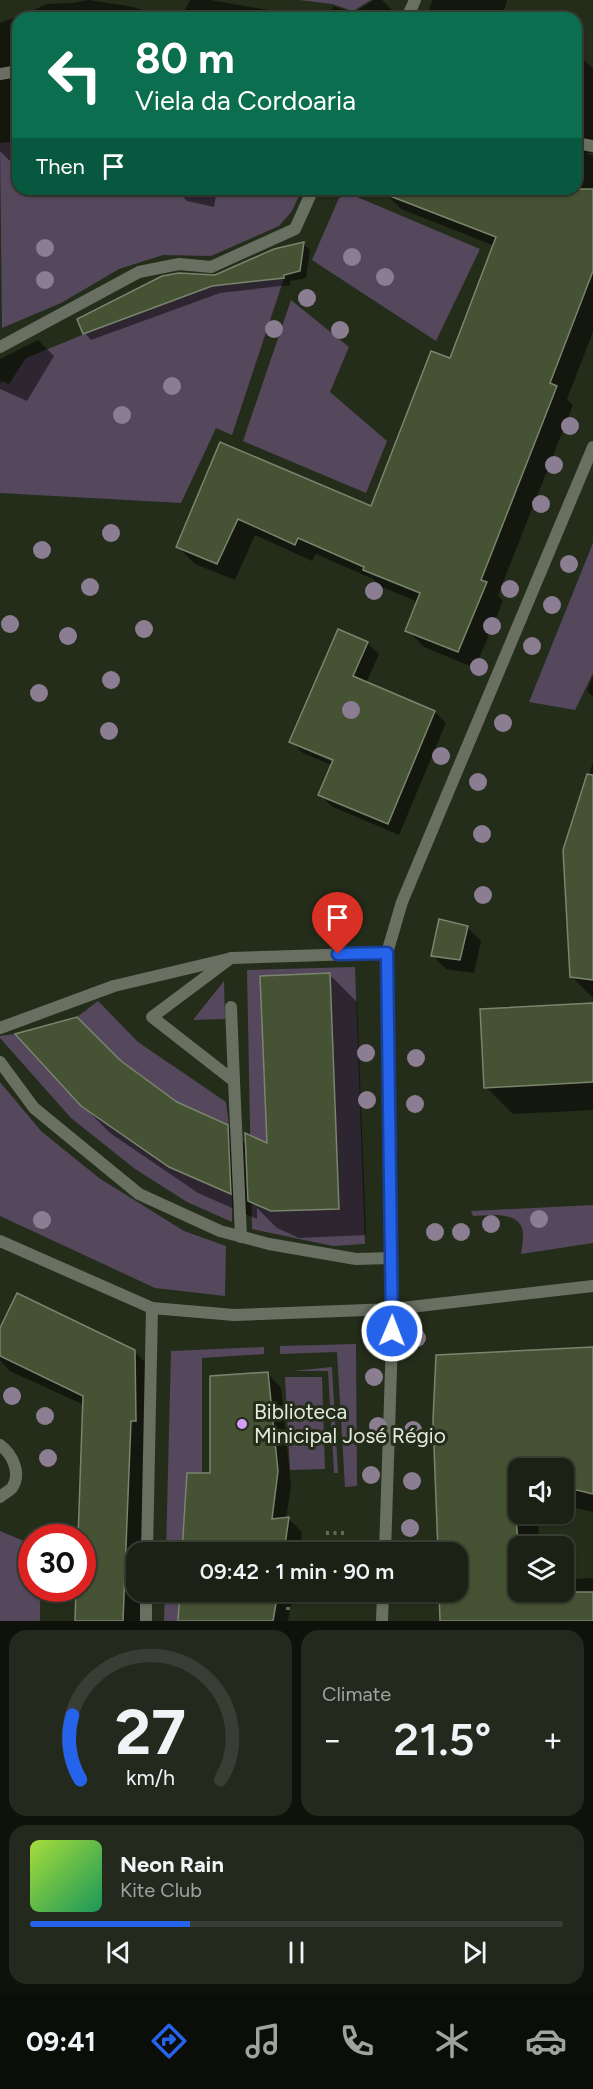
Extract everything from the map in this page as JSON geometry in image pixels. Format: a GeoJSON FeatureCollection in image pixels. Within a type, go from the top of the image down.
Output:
{"type":"FeatureCollection","features":[{"type":"Feature","properties":{"kind":"street"},"geometry":{"type":"LineString","coordinates":[[0,347],[139,272],[179,264],[211,267],[295,229],[310,195]]}},
{"type":"Feature","properties":{"kind":"street"},"geometry":{"type":"LineString","coordinates":[[385,1542],[393,1309],[387,953],[402,902],[593,447]]}},
{"type":"Feature","properties":{"kind":"street"},"geometry":{"type":"LineString","coordinates":[[0,1028],[114,986],[232,958],[387,953]]}},
{"type":"Feature","properties":{"kind":"street"},"geometry":{"type":"LineString","coordinates":[[232,958],[152,1017],[234,1081]]}},
{"type":"Feature","properties":{"kind":"street"},"geometry":{"type":"LineString","coordinates":[[231,1007],[241,1237]]}},
{"type":"Feature","properties":{"kind":"street"},"geometry":{"type":"LineString","coordinates":[[0,1062],[34,1108],[139,1194],[220,1231],[241,1237],[347,1257],[392,1258]]}},
{"type":"Feature","properties":{"kind":"street"},"geometry":{"type":"LineString","coordinates":[[0,1241],[152,1308],[234,1315],[393,1309],[593,1286]]}},
{"type":"Feature","properties":{"kind":"street"},"geometry":{"type":"LineString","coordinates":[[147,1542],[152,1308]]}},
{"type":"Feature","properties":{"kind":"street"},"geometry":{"type":"LineString","coordinates":[[0,1445],[13,1460],[16,1473],[12,1488],[0,1497]]}},
{"type":"Feature","properties":{"kind":"street"},"geometry":{"type":"LineString","coordinates":[[146,1602],[146,1621]]}},
{"type":"Feature","properties":{"kind":"street"},"geometry":{"type":"LineString","coordinates":[[382,1621],[383,1602]]}},
{"type":"Feature","properties":{"kind":"path"},"geometry":{"type":"LineString","coordinates":[[326,1533],[344,1533]]}},
{"type":"Feature","properties":{"kind":"path"},"geometry":{"type":"LineString","coordinates":[[288,1602],[288,1610]]}},
{"type":"Feature","properties":{"kind":"shaded area"},"geometry":{"type":"Polygon","coordinates":[[[299,0],[371,0],[353,11],[332,4],[299,0]]]}},
{"type":"Feature","properties":{"kind":"shaded area"},"geometry":{"type":"Polygon","coordinates":[[[12,142],[12,195],[299,195],[292,211],[279,226],[211,256],[163,255],[119,269],[61,303],[2,328],[0,143],[12,142]]]}},
{"type":"Feature","properties":{"kind":"shaded area"},"geometry":{"type":"Polygon","coordinates":[[[352,195],[480,249],[436,341],[312,260],[339,198],[352,195]]]}},
{"type":"Feature","properties":{"kind":"shaded area"},"geometry":{"type":"Polygon","coordinates":[[[284,278],[232,435],[216,428],[181,503],[0,493],[0,385],[1,381],[9,384],[26,358],[212,286],[284,278]]]}},
{"type":"Feature","properties":{"kind":"shaded area"},"geometry":{"type":"Polygon","coordinates":[[[291,300],[349,347],[330,392],[387,441],[366,493],[243,441],[291,300]]]}},
{"type":"Feature","properties":{"kind":"shaded area"},"geometry":{"type":"Polygon","coordinates":[[[593,543],[593,673],[575,710],[529,702],[593,543]]]}},
{"type":"Feature","properties":{"kind":"shaded area"},"geometry":{"type":"Polygon","coordinates":[[[355,967],[365,1244],[333,1246],[252,1229],[247,970],[355,967]]]}},
{"type":"Feature","properties":{"kind":"shaded area"},"geometry":{"type":"Polygon","coordinates":[[[224,981],[225,1019],[193,1020],[224,981]]]}},
{"type":"Feature","properties":{"kind":"shaded area"},"geometry":{"type":"Polygon","coordinates":[[[98,1001],[138,1042],[226,1102],[229,1126],[177,1102],[121,1061],[77,1017],[98,1001]]]}},
{"type":"Feature","properties":{"kind":"shaded area"},"geometry":{"type":"Polygon","coordinates":[[[15,1034],[169,1167],[232,1194],[232,1222],[187,1202],[135,1169],[71,1118],[0,1038],[0,1036],[15,1034]]]}},
{"type":"Feature","properties":{"kind":"shaded area"},"geometry":{"type":"Polygon","coordinates":[[[0,1082],[41,1131],[99,1178],[184,1231],[226,1246],[225,1296],[155,1288],[0,1216],[0,1082]]]}},
{"type":"Feature","properties":{"kind":"shaded area"},"geometry":{"type":"Polygon","coordinates":[[[593,1205],[593,1243],[521,1254],[523,1234],[517,1221],[504,1216],[473,1216],[471,1211],[593,1205]]]}},
{"type":"Feature","properties":{"kind":"shaded area"},"geometry":{"type":"Polygon","coordinates":[[[356,1344],[357,1486],[345,1487],[337,1352],[280,1354],[280,1346],[356,1344]]]}},
{"type":"Feature","properties":{"kind":"shaded area"},"geometry":{"type":"Polygon","coordinates":[[[264,1347],[264,1354],[202,1358],[202,1473],[187,1474],[183,1542],[166,1542],[171,1351],[264,1347]]]}},
{"type":"Feature","properties":{"kind":"shaded area"},"geometry":{"type":"Polygon","coordinates":[[[332,1367],[338,1473],[334,1473],[328,1371],[292,1371],[332,1367]]]}},
{"type":"Feature","properties":{"kind":"shaded area"},"geometry":{"type":"Polygon","coordinates":[[[285,1377],[322,1377],[325,1469],[290,1470],[285,1377]]]}},
{"type":"Feature","properties":{"kind":"shaded area"},"geometry":{"type":"Polygon","coordinates":[[[0,1531],[18,1539],[18,1602],[40,1602],[40,1621],[0,1621],[0,1531]]]}},
{"type":"Feature","properties":{"kind":"shaded area"},"geometry":{"type":"Polygon","coordinates":[[[165,1602],[179,1602],[178,1621],[164,1621],[165,1602]]]}},
{"type":"Feature","properties":{"kind":"building"},"geometry":{"type":"Polygon","coordinates":[[[582,189],[593,189],[593,271],[550,383],[557,386],[481,580],[487,582],[458,652],[405,631],[420,593],[363,570],[364,567],[298,538],[295,545],[238,519],[217,564],[176,547],[220,442],[371,506],[431,351],[450,358],[496,237],[387,195],[582,195],[582,189]]]}},
{"type":"Feature","properties":{"kind":"building"},"geometry":{"type":"Polygon","coordinates":[[[304,242],[300,271],[284,275],[284,278],[212,286],[83,334],[77,319],[162,276],[179,273],[215,275],[274,249],[304,242]]]}},
{"type":"Feature","properties":{"kind":"building"},"geometry":{"type":"Polygon","coordinates":[[[338,629],[368,642],[353,676],[435,711],[388,824],[318,795],[333,760],[289,742],[338,629]]]}},
{"type":"Feature","properties":{"kind":"building"},"geometry":{"type":"Polygon","coordinates":[[[587,774],[593,775],[593,980],[570,977],[563,850],[587,774]]]}},
{"type":"Feature","properties":{"kind":"building"},"geometry":{"type":"Polygon","coordinates":[[[439,919],[468,926],[460,960],[431,956],[439,919]]]}},
{"type":"Feature","properties":{"kind":"building"},"geometry":{"type":"Polygon","coordinates":[[[330,973],[339,1209],[271,1211],[248,1201],[245,1133],[267,1143],[260,976],[330,973]]]}},
{"type":"Feature","properties":{"kind":"building"},"geometry":{"type":"Polygon","coordinates":[[[593,1003],[593,1082],[484,1088],[480,1009],[593,1003]]]}},
{"type":"Feature","properties":{"kind":"building"},"geometry":{"type":"Polygon","coordinates":[[[77,1017],[121,1061],[177,1102],[228,1125],[231,1194],[169,1167],[81,1106],[15,1034],[77,1017]]]}},
{"type":"Feature","properties":{"kind":"building"},"geometry":{"type":"Polygon","coordinates":[[[17,1293],[135,1350],[136,1421],[131,1421],[123,1621],[75,1621],[76,1602],[96,1602],[96,1524],[78,1524],[83,1396],[0,1356],[0,1328],[17,1293]]]}},
{"type":"Feature","properties":{"kind":"building"},"geometry":{"type":"Polygon","coordinates":[[[593,1347],[593,1494],[574,1489],[574,1458],[508,1458],[508,1524],[517,1524],[517,1536],[508,1536],[508,1602],[574,1602],[574,1592],[593,1592],[593,1621],[440,1621],[439,1602],[468,1602],[468,1542],[438,1542],[433,1420],[436,1355],[593,1347]]]}},
{"type":"Feature","properties":{"kind":"building","name":"Biblioteca Minicipal José Régio"},"geometry":{"type":"Polygon","coordinates":[[[268,1372],[278,1471],[272,1519],[289,1517],[285,1542],[183,1542],[187,1473],[210,1473],[210,1376],[268,1372]]]}},
{"type":"Feature","properties":{"kind":"building"},"geometry":{"type":"Polygon","coordinates":[[[179,1602],[276,1602],[273,1621],[178,1621],[179,1602]]]}},
{"type":"Feature","properties":{"kind":"place","name":"Biblioteca Minicipal José Régio"},"geometry":{"type":"Point","coordinates":[242,1424]}},
{"type":"Feature","properties":{"kind":"route"},"geometry":{"type":"LineString","coordinates":[[338,954],[387,953],[392,1331]]}}]}
